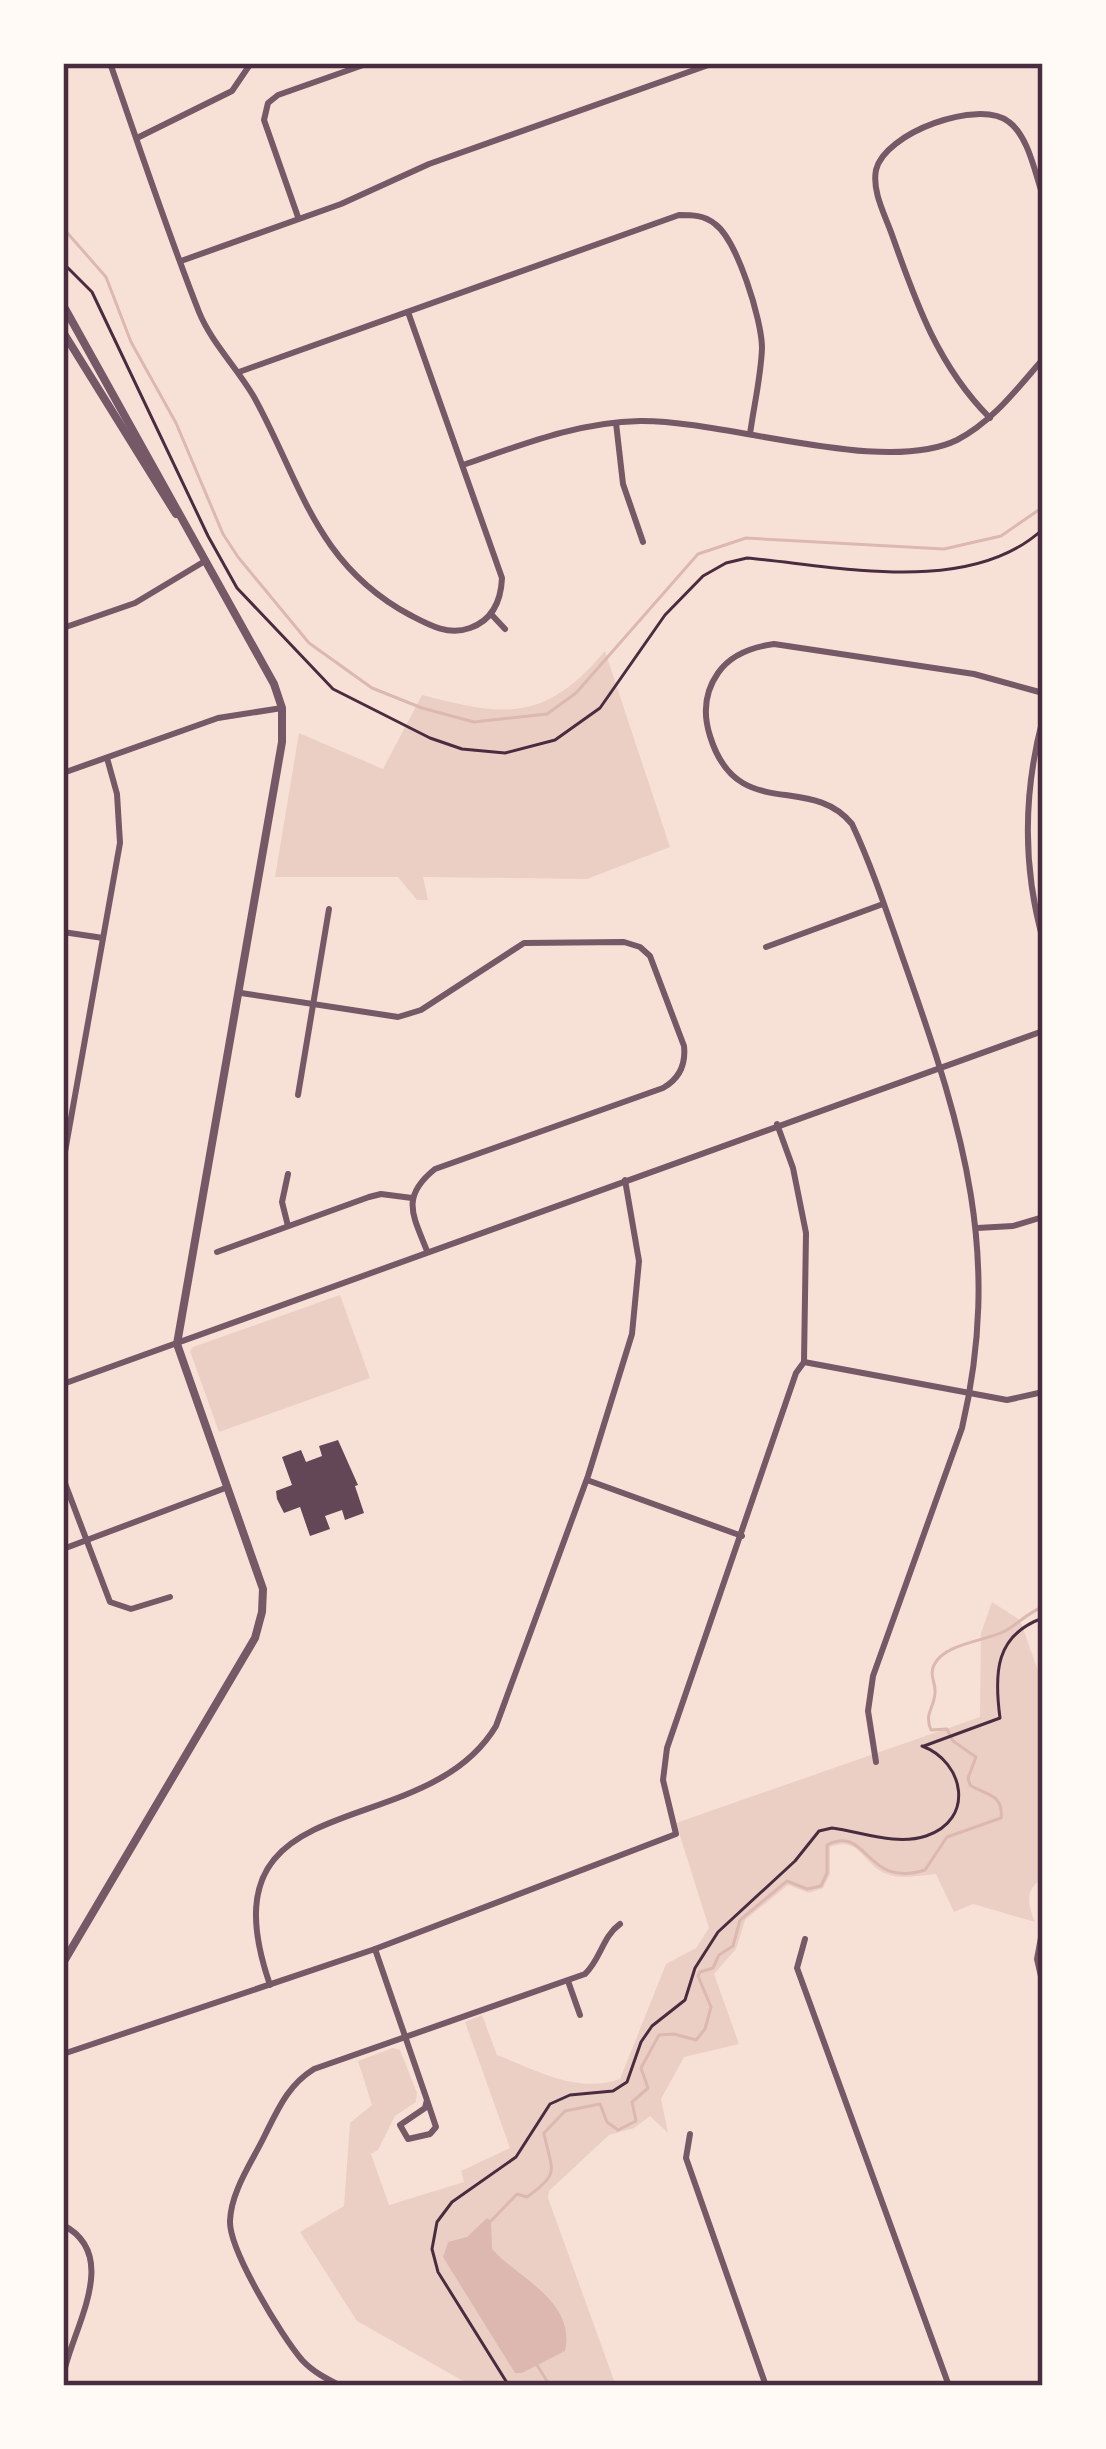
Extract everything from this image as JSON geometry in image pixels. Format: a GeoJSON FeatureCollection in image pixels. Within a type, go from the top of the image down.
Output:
{"type":"FeatureCollection","features":[{"type":"Feature","properties":{"kind":"street"},"geometry":{"type":"LineString","coordinates":[[110,63],[202,319],[239,372],[310,519],[357,576],[402,610],[446,631],[467,629],[491,614],[501,592],[500,567],[408,312]]}},
{"type":"Feature","properties":{"kind":"street"},"geometry":{"type":"LineString","coordinates":[[137,139],[232,91],[251,63]]}},
{"type":"Feature","properties":{"kind":"street"},"geometry":{"type":"LineString","coordinates":[[298,219],[264,120],[268,103],[278,95],[369,63]]}},
{"type":"Feature","properties":{"kind":"street"},"geometry":{"type":"LineString","coordinates":[[181,261],[429,164],[714,63]]}},
{"type":"Feature","properties":{"kind":"street"},"geometry":{"type":"LineString","coordinates":[[990,418],[944,360],[922,319],[877,193],[876,170],[883,154],[902,137],[971,112],[984,112],[1004,118],[1018,131],[1043,196]]}},
{"type":"Feature","properties":{"kind":"street"},"geometry":{"type":"LineString","coordinates":[[239,372],[679,215],[709,219],[730,242],[757,316],[761,362],[750,434]]}},
{"type":"Feature","properties":{"kind":"street"},"geometry":{"type":"LineString","coordinates":[[63,305],[274,684],[282,708],[282,742],[241,993],[177,1345],[263,1589],[262,1612],[255,1638],[63,1963]]}},
{"type":"Feature","properties":{"kind":"street"},"geometry":{"type":"LineString","coordinates":[[63,332],[205,561]]}},
{"type":"Feature","properties":{"kind":"street"},"geometry":{"type":"LineString","coordinates":[[463,465],[565,431],[616,423],[663,422],[905,454],[956,440],[990,418],[1043,359]]}},
{"type":"Feature","properties":{"kind":"street"},"geometry":{"type":"LineString","coordinates":[[616,423],[623,484],[643,542]]}},
{"type":"Feature","properties":{"kind":"street"},"geometry":{"type":"LineString","coordinates":[[63,628],[135,603],[205,561]]}},
{"type":"Feature","properties":{"kind":"street"},"geometry":{"type":"LineString","coordinates":[[491,614],[505,629]]}},
{"type":"Feature","properties":{"kind":"street"},"geometry":{"type":"LineString","coordinates":[[877,1762],[868,1711],[873,1676],[954,1450],[970,1391],[978,1292],[977,1228],[966,1155],[941,1067],[856,831],[842,813],[749,787],[724,770],[714,753],[705,716],[708,693],[718,673],[748,649],[774,644],[974,674],[1043,693]]}},
{"type":"Feature","properties":{"kind":"street"},"geometry":{"type":"LineString","coordinates":[[63,773],[218,718],[282,708]]}},
{"type":"Feature","properties":{"kind":"street"},"geometry":{"type":"LineString","coordinates":[[1043,718],[1030,777],[1026,835],[1043,940]]}},
{"type":"Feature","properties":{"kind":"street"},"geometry":{"type":"LineString","coordinates":[[63,1163],[120,829],[107,758]]}},
{"type":"Feature","properties":{"kind":"street"},"geometry":{"type":"LineString","coordinates":[[766,947],[884,904]]}},
{"type":"Feature","properties":{"kind":"street"},"geometry":{"type":"LineString","coordinates":[[298,1096],[329,909]]}},
{"type":"Feature","properties":{"kind":"street"},"geometry":{"type":"LineString","coordinates":[[63,932],[103,938]]}},
{"type":"Feature","properties":{"kind":"street"},"geometry":{"type":"LineString","coordinates":[[241,993],[406,1016],[513,948],[535,941],[634,944],[646,951],[655,964],[685,1052],[675,1080],[435,1169],[412,1198],[413,1215],[427,1251]]}},
{"type":"Feature","properties":{"kind":"street"},"geometry":{"type":"LineString","coordinates":[[63,1384],[1043,1031]]}},
{"type":"Feature","properties":{"kind":"street"},"geometry":{"type":"LineString","coordinates":[[63,1093],[75,1094]]}},
{"type":"Feature","properties":{"kind":"street"},"geometry":{"type":"LineString","coordinates":[[63,2054],[375,1948],[676,1834],[663,1780],[667,1748],[796,1373],[804,1363],[806,1233],[794,1168],[777,1124]]}},
{"type":"Feature","properties":{"kind":"street"},"geometry":{"type":"LineString","coordinates":[[288,1174],[282,1202],[288,1226]]}},
{"type":"Feature","properties":{"kind":"street"},"geometry":{"type":"LineString","coordinates":[[270,1985],[254,1916],[269,1865],[304,1833],[437,1782],[466,1763],[484,1745],[507,1701],[587,1480],[632,1334],[637,1239],[625,1180]]}},
{"type":"Feature","properties":{"kind":"street"},"geometry":{"type":"LineString","coordinates":[[217,1252],[381,1194],[412,1198]]}},
{"type":"Feature","properties":{"kind":"street"},"geometry":{"type":"LineString","coordinates":[[977,1228],[1013,1226],[1043,1217]]}},
{"type":"Feature","properties":{"kind":"street"},"geometry":{"type":"LineString","coordinates":[[804,1363],[1007,1400],[1043,1392]]}},
{"type":"Feature","properties":{"kind":"street"},"geometry":{"type":"LineString","coordinates":[[63,1478],[110,1602],[131,1609],[170,1597]]}},
{"type":"Feature","properties":{"kind":"street"},"geometry":{"type":"LineString","coordinates":[[587,1480],[742,1536]]}},
{"type":"Feature","properties":{"kind":"street"},"geometry":{"type":"LineString","coordinates":[[63,1549],[228,1487]]}},
{"type":"Feature","properties":{"kind":"street"},"geometry":{"type":"LineString","coordinates":[[341,2386],[304,2362],[232,2240],[232,2206],[282,2101],[314,2069],[568,1981],[592,1968],[603,1942],[620,1924]]}},
{"type":"Feature","properties":{"kind":"street"},"geometry":{"type":"LineString","coordinates":[[1043,1928],[1037,1959],[1043,1985]]}},
{"type":"Feature","properties":{"kind":"street"},"geometry":{"type":"LineString","coordinates":[[805,1939],[797,1968],[949,2386]]}},
{"type":"Feature","properties":{"kind":"street"},"geometry":{"type":"LineString","coordinates":[[375,1948],[406,2036],[436,2127],[430,2134],[408,2139],[400,2125],[425,2108],[427,2100]]}},
{"type":"Feature","properties":{"kind":"street"},"geometry":{"type":"LineString","coordinates":[[568,1981],[580,2015]]}},
{"type":"Feature","properties":{"kind":"street"},"geometry":{"type":"LineString","coordinates":[[690,2134],[686,2158],[766,2386]]}},
{"type":"Feature","properties":{"kind":"street"},"geometry":{"type":"LineString","coordinates":[[63,2225],[84,2242],[93,2269],[64,2372]]}},
{"type":"Feature","properties":{"kind":"path"},"geometry":{"type":"LineString","coordinates":[[508,2386],[438,2272],[432,2248],[444,2210],[516,2157],[550,2104],[570,2095],[613,2091],[627,2082],[652,2026],[686,2000],[694,1968],[710,1942],[795,1862],[819,1831],[832,1828],[911,1839],[945,1826],[961,1798],[948,1761],[922,1746],[1000,1718],[1001,1658],[1016,1630],[1043,1618]]}},
{"type":"Feature","properties":{"kind":"shaded area"},"geometry":{"type":"Polygon","coordinates":[[[605,651],[670,847],[587,879],[423,877],[428,900],[417,900],[398,877],[275,877],[299,733],[383,769],[422,695],[478,707],[522,708],[563,691],[605,651]]]}},
{"type":"Feature","properties":{"kind":"shaded area"},"geometry":{"type":"Polygon","coordinates":[[[340,1295],[370,1378],[219,1432],[190,1351],[193,1347],[340,1295]]]}},
{"type":"Feature","properties":{"kind":"shaded area"},"geometry":{"type":"Polygon","coordinates":[[[992,1602],[1020,1620],[1043,1685],[1043,1879],[1029,1898],[1035,1922],[973,1904],[954,1912],[936,1874],[893,1876],[855,1848],[840,1844],[830,1847],[830,1874],[823,1888],[809,1893],[788,1885],[745,1920],[736,1949],[714,1974],[739,2044],[684,2057],[661,2099],[668,2133],[650,2116],[634,2128],[609,2135],[549,2191],[616,2386],[472,2386],[357,2321],[300,2232],[344,2206],[350,2123],[372,2105],[358,2061],[393,2048],[400,2050],[417,2093],[416,2102],[395,2116],[378,2150],[371,2154],[389,2205],[464,2182],[461,2171],[510,2148],[465,2022],[482,2015],[497,2055],[542,2073],[588,2084],[620,2079],[666,1964],[696,1948],[709,1928],[676,1823],[980,1717],[981,1633],[992,1602]]]}},
{"type":"Feature","properties":{"kind":"shaded area"},"geometry":{"type":"Polygon","coordinates":[[[487,2218],[492,2249],[543,2292],[562,2318],[566,2333],[565,2351],[522,2373],[515,2373],[443,2257],[448,2242],[467,2237],[487,2218]]]}},
{"type":"Feature","properties":{"kind":"building"},"geometry":{"type":"Polygon","coordinates":[[[338,1440],[358,1485],[364,1513],[345,1520],[342,1510],[325,1516],[330,1529],[310,1536],[300,1507],[284,1513],[277,1499],[276,1491],[292,1485],[282,1457],[301,1450],[306,1462],[322,1456],[319,1446],[338,1440]]]}},
{"type":"Feature","properties":{"kind":"waterway"},"geometry":{"type":"LineString","coordinates":[[63,228],[106,277],[131,342],[176,423],[223,534],[238,557],[309,643],[372,688],[422,708],[474,722],[547,714],[576,693],[698,554],[746,538],[944,549],[1001,536],[1043,507]]}},
{"type":"Feature","properties":{"kind":"waterway"},"geometry":{"type":"LineString","coordinates":[[491,2221],[517,2194],[527,2197],[550,2176],[544,2133],[565,2111],[600,2104],[607,2122],[618,2130],[636,2121],[632,2102],[648,2088],[641,2068],[659,2035],[696,2040],[705,2029],[711,2007],[700,1972],[713,1968],[719,1955],[733,1946],[740,1920],[787,1881],[807,1889],[821,1886],[827,1873],[827,1845],[851,1843],[878,1865],[905,1874],[925,1870],[947,1837],[1001,1818],[996,1799],[970,1785],[976,1757],[953,1741],[947,1729],[931,1730],[933,1669],[946,1652],[1003,1632],[1043,1607]]}},
{"type":"Feature","properties":{"kind":"waterway"},"geometry":{"type":"LineString","coordinates":[[537,2365],[550,2386]]}}]}
